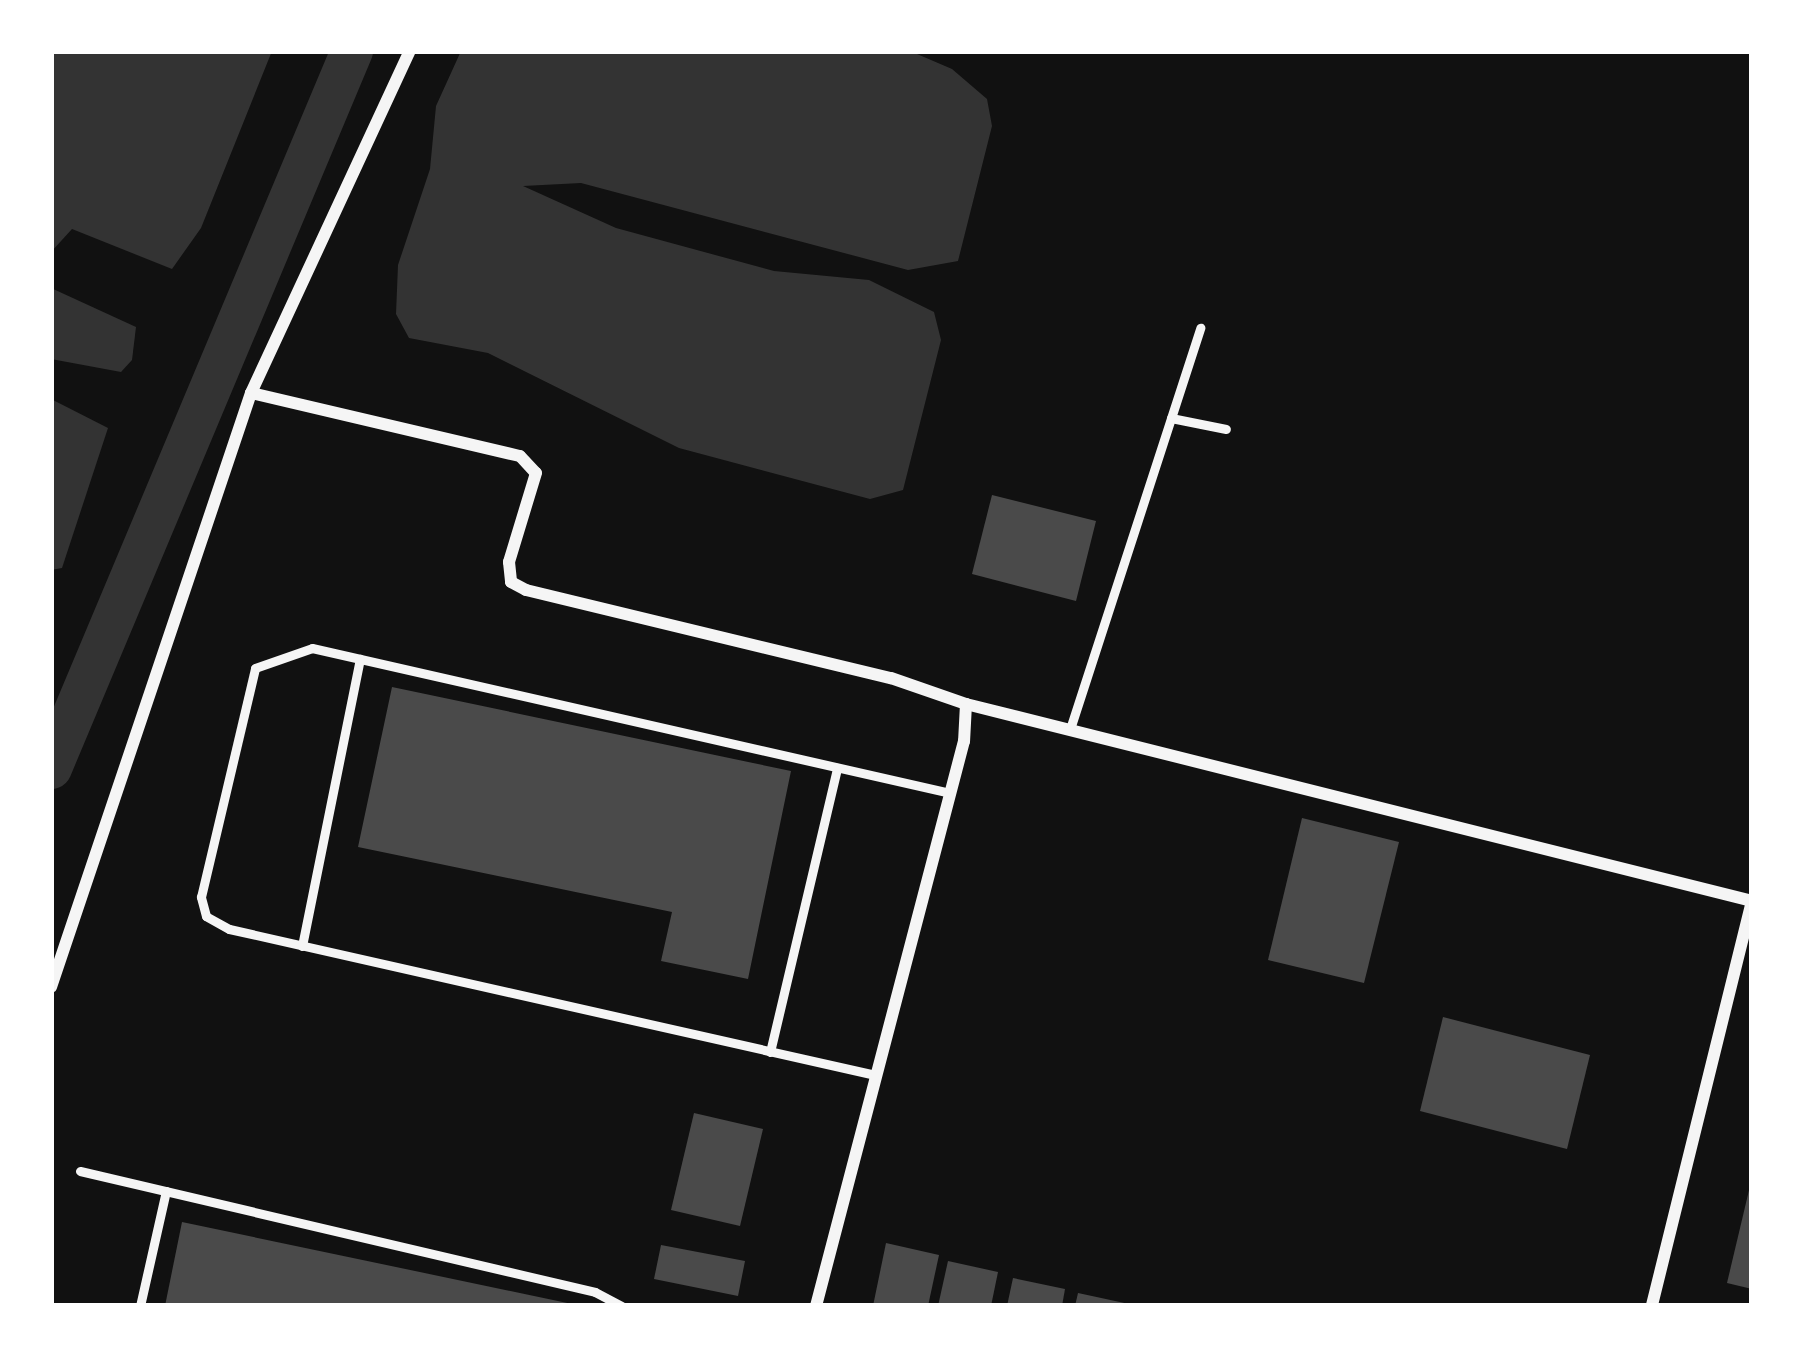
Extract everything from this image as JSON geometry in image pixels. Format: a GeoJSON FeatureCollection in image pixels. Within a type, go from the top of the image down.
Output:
{"type":"FeatureCollection","features":[{"type":"Feature","properties":{"kind":"street"},"geometry":{"type":"LineString","coordinates":[[51,987],[251,393],[410,51]]}},
{"type":"Feature","properties":{"kind":"street"},"geometry":{"type":"LineString","coordinates":[[251,393],[520,456],[536,472],[509,562],[511,582],[526,590],[1752,900],[1652,1306]]}},
{"type":"Feature","properties":{"kind":"street"},"geometry":{"type":"LineString","coordinates":[[816,1306],[871,1074],[950,794],[966,704]]}},
{"type":"Feature","properties":{"kind":"lane"},"geometry":{"type":"LineString","coordinates":[[1070,729],[1200,328]]}},
{"type":"Feature","properties":{"kind":"lane"},"geometry":{"type":"LineString","coordinates":[[1171,418],[1226,429]]}},
{"type":"Feature","properties":{"kind":"lane"},"geometry":{"type":"LineString","coordinates":[[871,1074],[229,929],[206,916],[201,897],[255,668],[312,647],[950,794]]}},
{"type":"Feature","properties":{"kind":"lane"},"geometry":{"type":"LineString","coordinates":[[302,946],[360,659]]}},
{"type":"Feature","properties":{"kind":"lane"},"geometry":{"type":"LineString","coordinates":[[770,1052],[837,768]]}},
{"type":"Feature","properties":{"kind":"lane"},"geometry":{"type":"LineString","coordinates":[[80,1171],[595,1292],[621,1306]]}},
{"type":"Feature","properties":{"kind":"lane"},"geometry":{"type":"LineString","coordinates":[[140,1306],[166,1191]]}},
{"type":"Feature","properties":{"kind":"shaded area"},"geometry":{"type":"Polygon","coordinates":[[[51,51],[272,51],[201,228],[172,269],[72,229],[51,252],[51,51]]]}},
{"type":"Feature","properties":{"kind":"shaded area"},"geometry":{"type":"Polygon","coordinates":[[[461,51],[910,51],[952,69],[987,99],[992,126],[958,261],[908,270],[581,183],[523,186],[616,228],[774,271],[869,280],[934,312],[941,340],[903,490],[870,499],[679,448],[488,353],[409,338],[396,314],[398,265],[430,169],[436,106],[461,51]]]}},
{"type":"Feature","properties":{"kind":"shaded area"},"geometry":{"type":"Polygon","coordinates":[[[51,288],[136,327],[132,360],[121,372],[51,359],[51,288]]]}},
{"type":"Feature","properties":{"kind":"shaded area"},"geometry":{"type":"Polygon","coordinates":[[[51,399],[108,428],[62,568],[51,570],[51,399]]]}},
{"type":"Feature","properties":{"kind":"building"},"geometry":{"type":"Polygon","coordinates":[[[992,495],[1096,521],[1076,601],[972,574],[992,495]]]}},
{"type":"Feature","properties":{"kind":"building"},"geometry":{"type":"Polygon","coordinates":[[[392,687],[791,771],[748,979],[661,961],[672,912],[358,847],[392,687]]]}},
{"type":"Feature","properties":{"kind":"building"},"geometry":{"type":"Polygon","coordinates":[[[1302,818],[1399,842],[1364,983],[1268,960],[1302,818]]]}},
{"type":"Feature","properties":{"kind":"building"},"geometry":{"type":"Polygon","coordinates":[[[1443,1017],[1590,1055],[1567,1149],[1420,1111],[1443,1017]]]}},
{"type":"Feature","properties":{"kind":"building"},"geometry":{"type":"Polygon","coordinates":[[[694,1113],[763,1129],[740,1226],[671,1210],[694,1113]]]}},
{"type":"Feature","properties":{"kind":"building"},"geometry":{"type":"Polygon","coordinates":[[[1752,1186],[1752,1289],[1727,1283],[1752,1186]]]}},
{"type":"Feature","properties":{"kind":"building"},"geometry":{"type":"Polygon","coordinates":[[[182,1222],[572,1304],[165,1306],[182,1222]]]}},
{"type":"Feature","properties":{"kind":"building"},"geometry":{"type":"Polygon","coordinates":[[[886,1243],[939,1255],[928,1306],[873,1306],[886,1243]]]}},
{"type":"Feature","properties":{"kind":"building"},"geometry":{"type":"Polygon","coordinates":[[[661,1245],[745,1261],[738,1296],[654,1279],[661,1245]]]}},
{"type":"Feature","properties":{"kind":"building"},"geometry":{"type":"Polygon","coordinates":[[[948,1261],[998,1272],[991,1306],[938,1306],[948,1261]]]}},
{"type":"Feature","properties":{"kind":"building"},"geometry":{"type":"Polygon","coordinates":[[[1013,1278],[1065,1289],[1062,1306],[1007,1306],[1013,1278]]]}},
{"type":"Feature","properties":{"kind":"building"},"geometry":{"type":"Polygon","coordinates":[[[1078,1293],[1129,1304],[1129,1306],[1075,1306],[1078,1293]]]}},
{"type":"Feature","properties":{"kind":"waterway"},"geometry":{"type":"LineString","coordinates":[[51,768],[352,51]]}}]}
